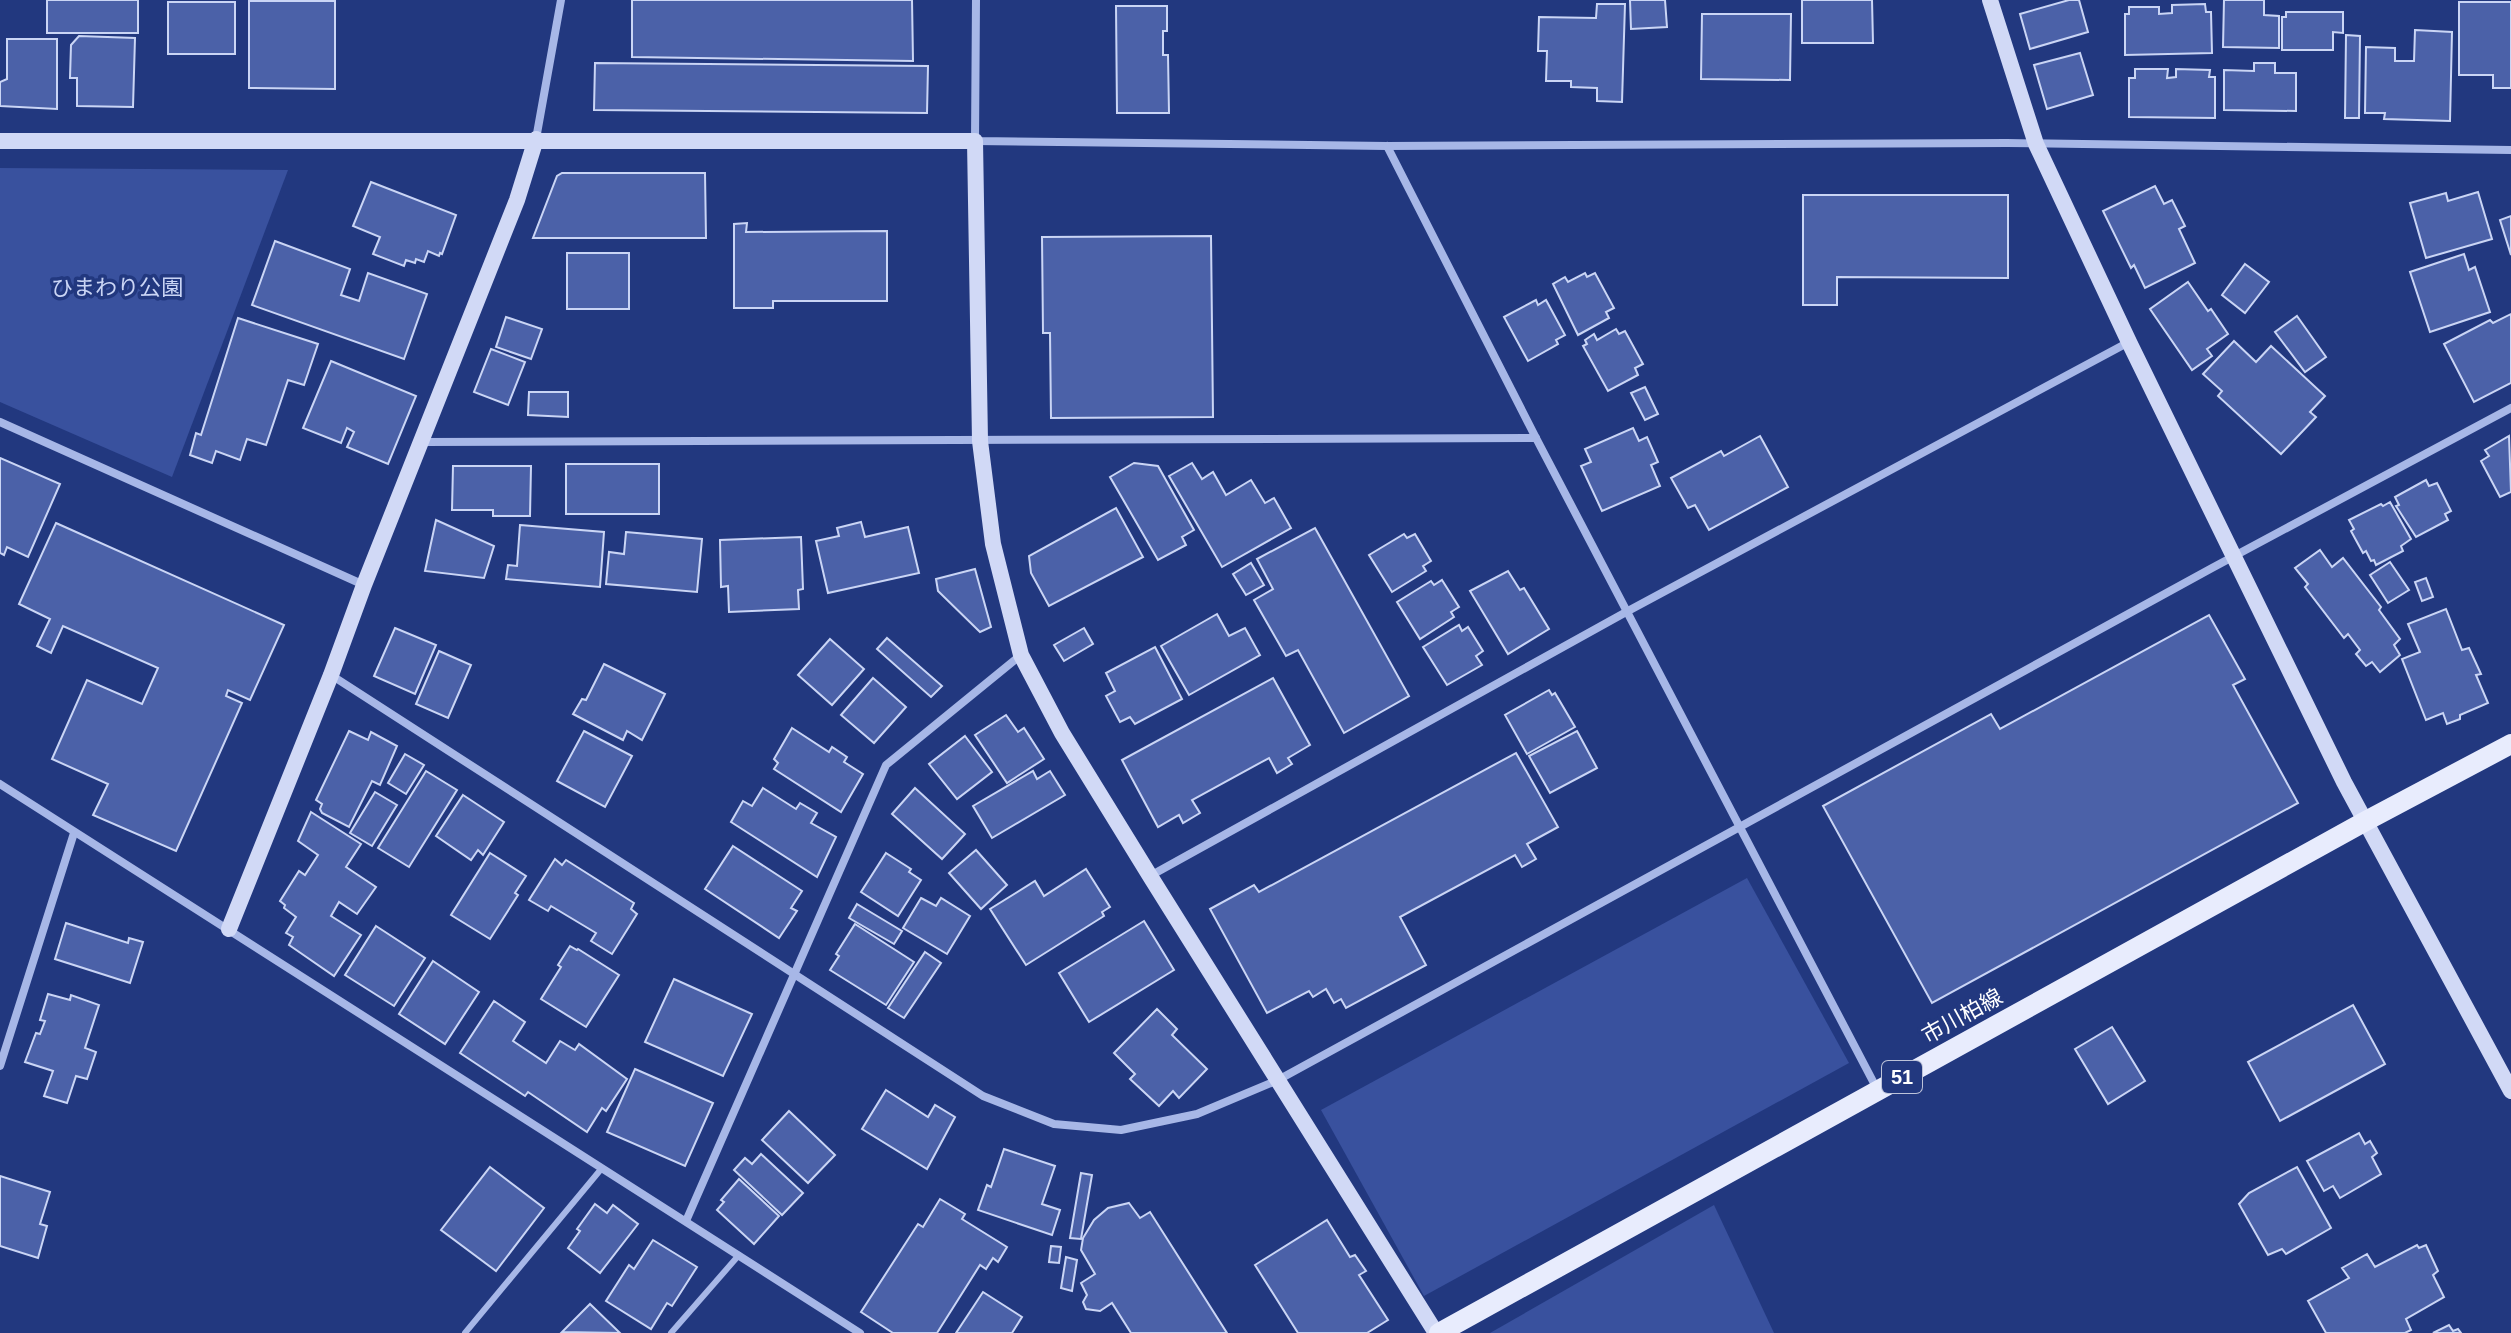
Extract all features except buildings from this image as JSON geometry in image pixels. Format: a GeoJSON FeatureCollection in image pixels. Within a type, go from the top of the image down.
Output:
{"type":"FeatureCollection","features":[{"type":"Feature","properties":{"kind":"main road","name":"市川柏線"},"geometry":{"type":"LineString","coordinates":[[1438,1333],[2511,744]]}},
{"type":"Feature","properties":{"kind":"street"},"geometry":{"type":"LineString","coordinates":[[229,929],[517,200],[536,139],[561,0]]}},
{"type":"Feature","properties":{"kind":"street"},"geometry":{"type":"LineString","coordinates":[[976,0],[980,441],[993,544],[1021,655],[1062,733],[1438,1333]]}},
{"type":"Feature","properties":{"kind":"street"},"geometry":{"type":"LineString","coordinates":[[1990,0],[2036,144],[2129,342],[2364,822],[2511,1091]]}},
{"type":"Feature","properties":{"kind":"street"},"geometry":{"type":"LineString","coordinates":[[0,141],[536,139],[1387,146],[2036,144],[2511,150]]}},
{"type":"Feature","properties":{"kind":"street"},"geometry":{"type":"LineString","coordinates":[[1387,146],[1877,1090]]}},
{"type":"Feature","properties":{"kind":"street"},"geometry":{"type":"LineString","coordinates":[[1150,876],[1628,611],[2129,342]]}},
{"type":"Feature","properties":{"kind":"street"},"geometry":{"type":"LineString","coordinates":[[331,675],[983,1096],[1054,1124],[1121,1130],[1197,1114],[1278,1080],[2511,408]]}},
{"type":"Feature","properties":{"kind":"street"},"geometry":{"type":"LineString","coordinates":[[0,422],[364,585]]}},
{"type":"Feature","properties":{"kind":"street"},"geometry":{"type":"LineString","coordinates":[[423,442],[1536,438]]}},
{"type":"Feature","properties":{"kind":"street"},"geometry":{"type":"LineString","coordinates":[[686,1221],[886,765],[1021,655]]}},
{"type":"Feature","properties":{"kind":"street"},"geometry":{"type":"LineString","coordinates":[[0,784],[860,1333]]}},
{"type":"Feature","properties":{"kind":"street"},"geometry":{"type":"LineString","coordinates":[[0,1066],[74,833]]}},
{"type":"Feature","properties":{"kind":"lane"},"geometry":{"type":"LineString","coordinates":[[465,1333],[602,1168]]}},
{"type":"Feature","properties":{"kind":"lane"},"geometry":{"type":"LineString","coordinates":[[671,1333],[739,1255]]}},
{"type":"Feature","properties":{"kind":"green space","name":"ひまわり公園"},"geometry":{"type":"Polygon","coordinates":[[[0,168],[288,170],[172,477],[0,402],[0,168]]]}},
{"type":"Feature","properties":{"kind":"green space"},"geometry":{"type":"Polygon","coordinates":[[[1747,878],[1849,1063],[1424,1296],[1321,1110],[1747,878]]]}},
{"type":"Feature","properties":{"kind":"green space"},"geometry":{"type":"Polygon","coordinates":[[[1714,1205],[1774,1333],[1490,1333],[1714,1205]]]}}]}
